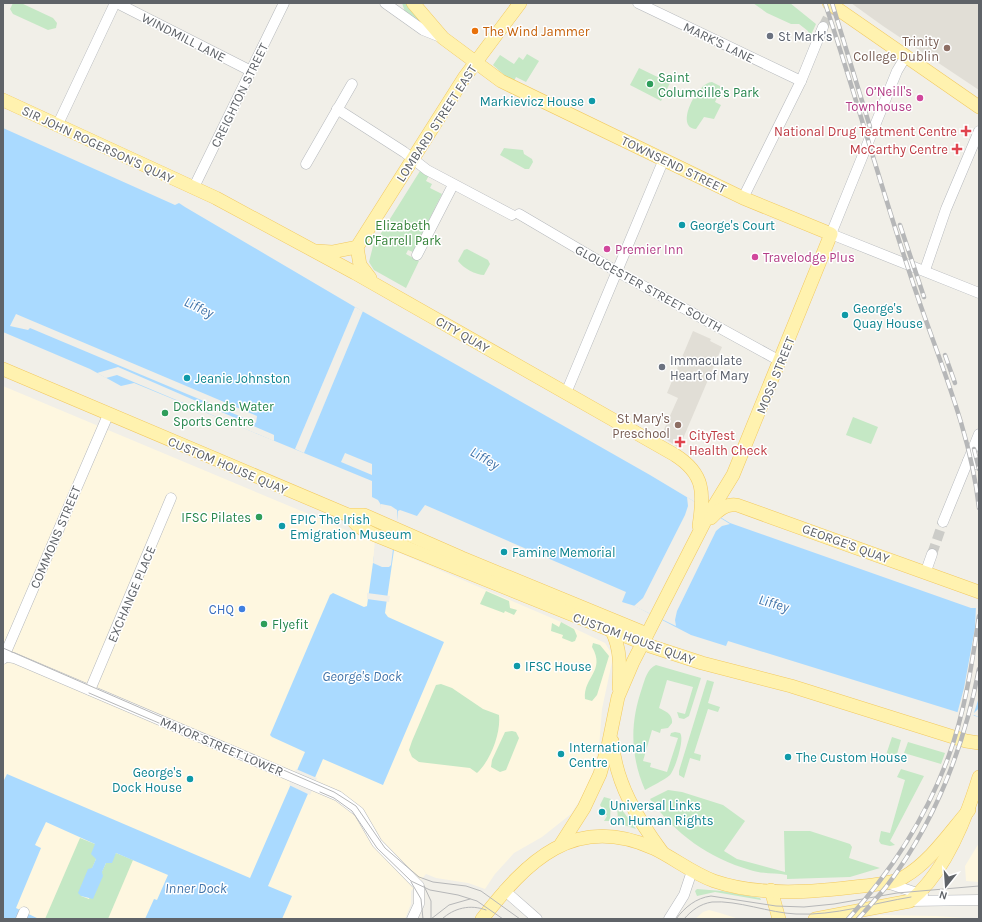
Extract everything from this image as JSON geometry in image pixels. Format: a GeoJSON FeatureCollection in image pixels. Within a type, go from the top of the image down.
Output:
{"type":"FeatureCollection","features":[{"type":"Feature","properties":{"kind":"main road"},"geometry":{"type":"LineString","coordinates":[[413,3],[443,38]]}},
{"type":"Feature","properties":{"kind":"main road","name":"LOMBARD STREET EAST"},"geometry":{"type":"LineString","coordinates":[[357,246],[476,63],[520,3]]}},
{"type":"Feature","properties":{"kind":"main road"},"geometry":{"type":"LineString","coordinates":[[829,3],[979,107]]}},
{"type":"Feature","properties":{"kind":"main road","name":"TOWNSEND STREET"},"geometry":{"type":"LineString","coordinates":[[443,38],[501,81],[527,96],[664,159],[743,198],[831,234]]}},
{"type":"Feature","properties":{"kind":"main road","name":"SIR JOHN ROGERSON'S QUAY"},"geometry":{"type":"LineString","coordinates":[[3,100],[194,187]]}},
{"type":"Feature","properties":{"kind":"main road","name":"CITY QUAY"},"geometry":{"type":"LineString","coordinates":[[194,187],[390,292],[686,462],[697,477],[709,510]]}},
{"type":"Feature","properties":{"kind":"main road","name":"MOSS STREET"},"geometry":{"type":"LineString","coordinates":[[618,697],[645,638],[698,535],[709,510],[733,475],[831,234]]}},
{"type":"Feature","properties":{"kind":"main road"},"geometry":{"type":"LineString","coordinates":[[310,250],[332,252],[357,246],[360,265],[369,277],[390,292]]}},
{"type":"Feature","properties":{"kind":"main road","name":"CUSTOM HOUSE QUAY"},"geometry":{"type":"LineString","coordinates":[[3,369],[108,415],[348,515],[364,515],[694,660],[798,688],[966,741],[979,743]]}},
{"type":"Feature","properties":{"kind":"main road","name":"GEORGE'S QUAY"},"geometry":{"type":"LineString","coordinates":[[709,510],[729,505],[737,505],[926,571],[979,592]]}},
{"type":"Feature","properties":{"kind":"main road","name":"CUSTOM HOUSE QUAY"},"geometry":{"type":"LineString","coordinates":[[348,515],[358,527],[375,535],[612,631],[645,638]]}},
{"type":"Feature","properties":{"kind":"main road"},"geometry":{"type":"LineString","coordinates":[[561,844],[584,808],[594,788],[612,731],[618,697],[620,660],[617,642],[612,631]]}},
{"type":"Feature","properties":{"kind":"main road"},"geometry":{"type":"LineString","coordinates":[[612,731],[615,762],[624,791],[637,817],[664,854]]}},
{"type":"Feature","properties":{"kind":"main road"},"geometry":{"type":"LineString","coordinates":[[815,919],[915,897],[942,864],[969,810],[979,777]]}},
{"type":"Feature","properties":{"kind":"main road"},"geometry":{"type":"LineString","coordinates":[[482,919],[504,890],[527,867],[561,844],[586,837],[612,836],[638,843],[664,854],[692,871],[728,885],[771,890],[823,891],[885,883],[903,878],[921,865],[969,810]]}},
{"type":"Feature","properties":{"kind":"main road"},"geometry":{"type":"LineString","coordinates":[[771,890],[778,919]]}},
{"type":"Feature","properties":{"kind":"street","name":"WINDMILL LANE"},"geometry":{"type":"LineString","coordinates":[[58,124],[116,3],[251,71]]}},
{"type":"Feature","properties":{"kind":"street","name":"CREIGHTON STREET"},"geometry":{"type":"LineString","coordinates":[[194,187],[284,3]]}},
{"type":"Feature","properties":{"kind":"street","name":"TOWNSEND STREET"},"geometry":{"type":"LineString","coordinates":[[385,3],[423,30],[443,38]]}},
{"type":"Feature","properties":{"kind":"street","name":"MARK'S LANE"},"geometry":{"type":"LineString","coordinates":[[638,3],[801,81]]}},
{"type":"Feature","properties":{"kind":"street"},"geometry":{"type":"LineString","coordinates":[[743,198],[801,81],[823,27]]}},
{"type":"Feature","properties":{"kind":"street"},"geometry":{"type":"LineString","coordinates":[[831,234],[897,71],[906,56]]}},
{"type":"Feature","properties":{"kind":"street"},"geometry":{"type":"LineString","coordinates":[[306,164],[352,84]]}},
{"type":"Feature","properties":{"kind":"street","name":"GLOUCESTER STREET SOUTH"},"geometry":{"type":"LineString","coordinates":[[337,109],[413,159],[421,166],[453,185],[515,215],[780,361]]}},
{"type":"Feature","properties":{"kind":"street"},"geometry":{"type":"LineString","coordinates":[[925,270],[948,204],[979,131]]}},
{"type":"Feature","properties":{"kind":"street"},"geometry":{"type":"LineString","coordinates":[[566,393],[664,159]]}},
{"type":"Feature","properties":{"kind":"street"},"geometry":{"type":"LineString","coordinates":[[417,255],[453,185]]}},
{"type":"Feature","properties":{"kind":"street","name":"TOWNSEND STREET"},"geometry":{"type":"LineString","coordinates":[[831,234],[925,270],[979,293]]}},
{"type":"Feature","properties":{"kind":"street","name":"COMMONS STREET"},"geometry":{"type":"LineString","coordinates":[[3,657],[108,415]]}},
{"type":"Feature","properties":{"kind":"street"},"geometry":{"type":"LineString","coordinates":[[944,522],[979,434]]}},
{"type":"Feature","properties":{"kind":"street"},"geometry":{"type":"LineString","coordinates":[[968,461],[979,465]]}},
{"type":"Feature","properties":{"kind":"street","name":"EXCHANGE PLACE"},"geometry":{"type":"LineString","coordinates":[[90,690],[171,498]]}},
{"type":"Feature","properties":{"kind":"street"},"geometry":{"type":"LineString","coordinates":[[926,571],[932,554]]}},
{"type":"Feature","properties":{"kind":"street","name":"MAYOR STREET LOWER"},"geometry":{"type":"LineString","coordinates":[[3,657],[14,658],[338,796],[359,812],[377,843],[388,856],[411,876],[419,886],[419,904],[412,919]]}},
{"type":"Feature","properties":{"kind":"street"},"geometry":{"type":"LineString","coordinates":[[669,919],[684,895],[692,871]]}},
{"type":"Feature","properties":{"kind":"street"},"geometry":{"type":"LineString","coordinates":[[885,883],[915,897],[940,900],[979,900]]}},
{"type":"Feature","properties":{"kind":"street"},"geometry":{"type":"LineString","coordinates":[[504,890],[537,919]]}},
{"type":"Feature","properties":{"kind":"shaded area","name":"Trinity College Dublin"},"geometry":{"type":"Polygon","coordinates":[[[851,3],[979,3],[979,90],[883,26],[851,3]]]}},
{"type":"Feature","properties":{"kind":"shaded area"},"geometry":{"type":"Polygon","coordinates":[[[693,331],[711,339],[710,341],[722,347],[679,448],[661,436],[678,398],[667,393],[693,331]]]}},
{"type":"Feature","properties":{"kind":"shaded area"},"geometry":{"type":"Polygon","coordinates":[[[3,386],[318,518],[561,622],[605,643],[612,654],[612,662],[602,709],[599,747],[590,784],[571,814],[542,837],[514,853],[495,874],[485,889],[468,883],[436,878],[426,874],[411,891],[411,904],[405,919],[3,919],[3,386]]]}},
{"type":"Feature","properties":{"kind":"shaded area"},"geometry":{"type":"Polygon","coordinates":[[[979,843],[979,882],[966,881],[965,866],[979,843]]]}},
{"type":"Feature","properties":{"kind":"shaded area"},"geometry":{"type":"Polygon","coordinates":[[[709,910],[739,919],[695,919],[703,912],[709,910]]]}},
{"type":"Feature","properties":{"kind":"shaded area"},"geometry":{"type":"Polygon","coordinates":[[[880,915],[935,916],[979,919],[861,919],[880,915]]]}},
{"type":"Feature","properties":{"kind":"green space"},"geometry":{"type":"Polygon","coordinates":[[[13,3],[21,3],[53,18],[57,23],[56,28],[48,30],[13,14],[10,9],[13,3]]]}},
{"type":"Feature","properties":{"kind":"green space"},"geometry":{"type":"Polygon","coordinates":[[[402,3],[409,3],[421,19],[419,22],[405,12],[402,3]]]}},
{"type":"Feature","properties":{"kind":"green space"},"geometry":{"type":"Polygon","coordinates":[[[753,3],[790,3],[816,24],[810,37],[808,31],[799,24],[791,24],[767,13],[753,3]]]}},
{"type":"Feature","properties":{"kind":"green space"},"geometry":{"type":"Polygon","coordinates":[[[527,54],[539,61],[526,82],[516,77],[513,83],[493,65],[500,55],[514,64],[519,57],[523,60],[527,54]]]}},
{"type":"Feature","properties":{"kind":"green space","name":"Saint Columcille's Park"},"geometry":{"type":"Polygon","coordinates":[[[639,68],[670,83],[661,101],[630,85],[639,68]]]}},
{"type":"Feature","properties":{"kind":"green space"},"geometry":{"type":"Polygon","coordinates":[[[712,82],[722,87],[715,102],[721,105],[714,119],[704,117],[696,129],[690,127],[687,121],[687,114],[690,105],[700,89],[706,84],[712,82]]]}},
{"type":"Feature","properties":{"kind":"green space"},"geometry":{"type":"Polygon","coordinates":[[[504,148],[523,150],[524,154],[532,159],[533,162],[529,169],[525,169],[500,155],[504,148]]]}},
{"type":"Feature","properties":{"kind":"green space","name":"Elizabeth O'Farrell Park"},"geometry":{"type":"Polygon","coordinates":[[[420,171],[429,175],[426,181],[432,184],[430,188],[442,194],[413,252],[408,250],[406,254],[419,261],[406,288],[374,270],[369,262],[373,246],[420,171]]]}},
{"type":"Feature","properties":{"kind":"green space"},"geometry":{"type":"Polygon","coordinates":[[[467,249],[488,260],[490,264],[484,275],[470,271],[458,261],[464,250],[467,249]]]}},
{"type":"Feature","properties":{"kind":"green space"},"geometry":{"type":"Polygon","coordinates":[[[853,417],[878,427],[871,444],[846,435],[853,417]]]}},
{"type":"Feature","properties":{"kind":"green space"},"geometry":{"type":"Polygon","coordinates":[[[486,591],[509,601],[510,608],[517,610],[514,615],[480,604],[486,591]]]}},
{"type":"Feature","properties":{"kind":"green space"},"geometry":{"type":"Polygon","coordinates":[[[561,622],[574,629],[577,636],[575,641],[572,642],[562,638],[563,635],[551,631],[552,623],[559,627],[561,622]]]}},
{"type":"Feature","properties":{"kind":"green space"},"geometry":{"type":"Polygon","coordinates":[[[593,643],[600,645],[609,656],[597,695],[592,701],[585,699],[585,691],[597,662],[596,655],[592,647],[593,643]]]}},
{"type":"Feature","properties":{"kind":"green space"},"geometry":{"type":"Polygon","coordinates":[[[656,665],[701,678],[689,716],[684,719],[679,718],[677,712],[685,714],[693,687],[667,680],[659,708],[670,715],[672,723],[668,728],[661,729],[660,733],[652,730],[643,761],[651,763],[650,767],[667,772],[678,738],[670,736],[671,733],[680,733],[680,747],[677,761],[670,775],[645,790],[634,752],[633,739],[635,714],[645,678],[650,669],[656,665]]]}},
{"type":"Feature","properties":{"kind":"green space"},"geometry":{"type":"Polygon","coordinates":[[[707,680],[714,682],[708,703],[720,707],[718,712],[708,709],[694,753],[701,755],[700,761],[690,758],[684,778],[679,775],[679,771],[707,680]]]}},
{"type":"Feature","properties":{"kind":"green space"},"geometry":{"type":"Polygon","coordinates":[[[441,684],[452,688],[483,709],[499,715],[498,730],[494,747],[486,762],[477,773],[470,768],[419,762],[412,757],[409,750],[436,685],[441,684]]]}},
{"type":"Feature","properties":{"kind":"green space"},"geometry":{"type":"Polygon","coordinates":[[[505,732],[516,732],[519,738],[506,770],[500,772],[491,767],[492,760],[505,732]]]}},
{"type":"Feature","properties":{"kind":"green space"},"geometry":{"type":"Polygon","coordinates":[[[892,737],[901,740],[897,754],[892,756],[886,755],[892,737]]]}},
{"type":"Feature","properties":{"kind":"green space"},"geometry":{"type":"Polygon","coordinates":[[[908,742],[945,753],[941,764],[904,753],[908,742]]]}},
{"type":"Feature","properties":{"kind":"green space"},"geometry":{"type":"Polygon","coordinates":[[[901,769],[924,776],[890,841],[895,845],[890,846],[881,844],[879,841],[881,831],[890,833],[905,780],[897,777],[901,769]]]}},
{"type":"Feature","properties":{"kind":"green space"},"geometry":{"type":"Polygon","coordinates":[[[668,790],[682,792],[723,805],[745,821],[724,851],[737,859],[785,872],[784,831],[810,831],[850,844],[852,847],[849,858],[880,868],[850,877],[787,879],[787,875],[759,872],[735,865],[721,859],[694,843],[682,834],[660,812],[650,799],[668,790]]]}},
{"type":"Feature","properties":{"kind":"green space"},"geometry":{"type":"Polygon","coordinates":[[[604,797],[611,799],[610,821],[604,821],[607,816],[600,805],[604,797]]]}},
{"type":"Feature","properties":{"kind":"green space"},"geometry":{"type":"Polygon","coordinates":[[[617,803],[636,829],[618,823],[617,803]]]}},
{"type":"Feature","properties":{"kind":"green space"},"geometry":{"type":"Polygon","coordinates":[[[80,838],[95,844],[96,859],[81,896],[89,899],[106,863],[116,853],[133,860],[108,919],[45,919],[80,838]]]}},
{"type":"Feature","properties":{"kind":"green space"},"geometry":{"type":"Polygon","coordinates":[[[697,889],[722,891],[760,898],[761,900],[715,892],[697,896],[695,891],[697,889]]]}},
{"type":"Feature","properties":{"kind":"water"},"geometry":{"type":"Polygon","coordinates":[[[3,128],[175,205],[179,203],[355,307],[650,475],[730,523],[971,608],[979,608],[979,717],[957,712],[728,641],[726,646],[691,635],[635,606],[622,602],[626,592],[425,505],[417,516],[400,510],[398,511],[398,522],[385,613],[388,617],[444,642],[383,785],[323,759],[268,886],[292,896],[282,919],[145,919],[154,899],[157,900],[168,875],[116,853],[112,863],[106,863],[102,872],[103,876],[93,899],[81,896],[78,893],[88,869],[92,868],[96,859],[91,854],[95,844],[46,822],[35,845],[41,848],[16,908],[39,919],[3,919],[3,782],[7,774],[250,878],[305,752],[270,735],[330,595],[333,593],[364,607],[367,606],[381,505],[378,500],[372,497],[372,481],[134,383],[121,386],[90,369],[3,332],[3,128]]]}},
{"type":"Feature","properties":{"kind":"pier"},"geometry":{"type":"Polygon","coordinates":[[[355,307],[363,311],[304,453],[295,449],[355,307]]]}},
{"type":"Feature","properties":{"kind":"pier"},"geometry":{"type":"Polygon","coordinates":[[[16,314],[257,416],[256,423],[30,328],[28,330],[10,326],[16,314]]]}},
{"type":"Feature","properties":{"kind":"pier"},"geometry":{"type":"Polygon","coordinates":[[[118,367],[272,434],[274,435],[274,441],[117,375],[106,378],[97,373],[118,367]]]}},
{"type":"Feature","properties":{"kind":"pier"},"geometry":{"type":"Polygon","coordinates":[[[345,453],[372,464],[372,475],[341,462],[345,453]]]}},
{"type":"Feature","properties":{"kind":"pier"},"geometry":{"type":"Polygon","coordinates":[[[687,497],[730,524],[722,526],[716,531],[677,611],[675,620],[676,626],[634,606],[643,598],[685,515],[688,506],[687,497]]]}},
{"type":"Feature","properties":{"kind":"pier"},"geometry":{"type":"Polygon","coordinates":[[[381,504],[391,506],[397,510],[398,521],[400,522],[399,527],[376,527],[381,504]]]}},
{"type":"Feature","properties":{"kind":"pier"},"geometry":{"type":"Polygon","coordinates":[[[376,528],[397,537],[395,549],[393,549],[391,565],[389,567],[382,567],[373,563],[376,528]]]}},
{"type":"Feature","properties":{"kind":"pier"},"geometry":{"type":"Polygon","coordinates":[[[367,593],[390,596],[389,602],[367,599],[367,593]]]}},
{"type":"Feature","properties":{"kind":"pier"},"geometry":{"type":"Polygon","coordinates":[[[976,606],[979,606],[979,697],[974,713],[979,708],[979,717],[974,715],[973,717],[957,714],[964,688],[975,628],[976,606]]]}},
{"type":"Feature","properties":{"kind":"pier"},"geometry":{"type":"Polygon","coordinates":[[[296,769],[317,778],[310,795],[289,785],[296,769]]]}},
{"type":"Feature","properties":{"kind":"tunnel"},"geometry":{"type":"LineString","coordinates":[[823,27],[834,6]]}},
{"type":"Feature","properties":{"kind":"tunnel"},"geometry":{"type":"LineString","coordinates":[[932,554],[943,522]]}},
{"type":"Feature","properties":{"kind":"tram line"},"geometry":{"type":"LineString","coordinates":[[3,648],[334,792],[356,806],[385,848],[419,877],[433,882],[466,886],[481,891],[520,919]]}},
{"type":"Feature","properties":{"kind":"tram line"},"geometry":{"type":"LineString","coordinates":[[89,693],[252,763]]}},
{"type":"Feature","properties":{"kind":"tram line"},"geometry":{"type":"LineString","coordinates":[[320,792],[334,798],[352,811],[377,848],[411,881],[430,890],[458,895],[477,901],[503,919]]}},
{"type":"Feature","properties":{"kind":"tram line"},"geometry":{"type":"LineString","coordinates":[[411,882],[421,899],[423,919]]}},
{"type":"Feature","properties":{"kind":"tram line"},"geometry":{"type":"LineString","coordinates":[[424,886],[431,901],[431,919]]}},
{"type":"Feature","properties":{"kind":"tram line"},"geometry":{"type":"LineString","coordinates":[[676,919],[691,904],[700,899],[711,896],[776,906],[804,907],[834,904],[897,893],[979,886]]}},
{"type":"Feature","properties":{"kind":"tram line"},"geometry":{"type":"LineString","coordinates":[[684,919],[696,908],[712,902],[732,903],[786,913],[810,914],[839,911],[911,897]]}},
{"type":"Feature","properties":{"kind":"tram line"},"geometry":{"type":"LineString","coordinates":[[431,919],[449,905],[470,899]]}},
{"type":"Feature","properties":{"kind":"tram line"},"geometry":{"type":"LineString","coordinates":[[442,919],[452,912],[462,908],[474,907],[486,910]]}},
{"type":"Feature","properties":{"kind":"railway"},"geometry":{"type":"LineString","coordinates":[[825,3],[899,240],[960,418],[968,448],[979,508]]}},
{"type":"Feature","properties":{"kind":"railway"},"geometry":{"type":"LineString","coordinates":[[832,3],[870,127]]}},
{"type":"Feature","properties":{"kind":"railway"},"geometry":{"type":"LineString","coordinates":[[900,225],[924,297]]}},
{"type":"Feature","properties":{"kind":"railway"},"geometry":{"type":"LineString","coordinates":[[945,355],[955,383]]}},
{"type":"Feature","properties":{"kind":"railway"},"geometry":{"type":"LineString","coordinates":[[974,449],[979,469]]}},
{"type":"Feature","properties":{"kind":"railway"},"geometry":{"type":"LineString","coordinates":[[848,919],[878,883],[906,843],[918,823],[939,780],[954,741],[959,723],[971,670],[979,616]]}},
{"type":"Feature","properties":{"kind":"railway"},"geometry":{"type":"LineString","coordinates":[[858,919],[886,887],[903,863],[933,811],[956,756],[973,698],[979,669]]}},
{"type":"Feature","properties":{"kind":"place","name":"The Wind Jammer"},"geometry":{"type":"Point","coordinates":[475,31]}},
{"type":"Feature","properties":{"kind":"place","name":"St Mark's"},"geometry":{"type":"Point","coordinates":[770,36]}},
{"type":"Feature","properties":{"kind":"place","name":"Trinity College Dublin"},"geometry":{"type":"Point","coordinates":[947,48]}},
{"type":"Feature","properties":{"kind":"place","name":"Saint Columcille's Park"},"geometry":{"type":"Point","coordinates":[650,84]}},
{"type":"Feature","properties":{"kind":"place","name":"O’Neill's Townhouse"},"geometry":{"type":"Point","coordinates":[920,98]}},
{"type":"Feature","properties":{"kind":"place","name":"Markievicz House"},"geometry":{"type":"Point","coordinates":[592,101]}},
{"type":"Feature","properties":{"kind":"place","name":"National Drug Teatment Centre"},"geometry":{"type":"Point","coordinates":[966,131]}},
{"type":"Feature","properties":{"kind":"place","name":"McCarthy Centre"},"geometry":{"type":"Point","coordinates":[957,149]}},
{"type":"Feature","properties":{"kind":"place","name":"George's Court"},"geometry":{"type":"Point","coordinates":[682,225]}},
{"type":"Feature","properties":{"kind":"place","name":"Premier Inn"},"geometry":{"type":"Point","coordinates":[607,249]}},
{"type":"Feature","properties":{"kind":"place","name":"Travelodge Plus"},"geometry":{"type":"Point","coordinates":[755,257]}},
{"type":"Feature","properties":{"kind":"place","name":"George's Quay House"},"geometry":{"type":"Point","coordinates":[845,315]}},
{"type":"Feature","properties":{"kind":"place","name":"Immaculate Heart of Mary"},"geometry":{"type":"Point","coordinates":[662,367]}},
{"type":"Feature","properties":{"kind":"place","name":"Jeanie Johnston"},"geometry":{"type":"Point","coordinates":[187,378]}},
{"type":"Feature","properties":{"kind":"place","name":"Docklands Water Sports Centre"},"geometry":{"type":"Point","coordinates":[165,413]}},
{"type":"Feature","properties":{"kind":"place","name":"St Mary's Preschool"},"geometry":{"type":"Point","coordinates":[678,425]}},
{"type":"Feature","properties":{"kind":"place","name":"CityTest Health Check"},"geometry":{"type":"Point","coordinates":[680,442]}},
{"type":"Feature","properties":{"kind":"place","name":"IFSC Pilates"},"geometry":{"type":"Point","coordinates":[259,517]}},
{"type":"Feature","properties":{"kind":"place","name":"EPIC The Irish Emigration Museum"},"geometry":{"type":"Point","coordinates":[282,526]}},
{"type":"Feature","properties":{"kind":"place","name":"Famine Memorial"},"geometry":{"type":"Point","coordinates":[504,552]}},
{"type":"Feature","properties":{"kind":"place","name":"CHQ"},"geometry":{"type":"Point","coordinates":[242,609]}},
{"type":"Feature","properties":{"kind":"place","name":"Flyefit"},"geometry":{"type":"Point","coordinates":[264,624]}},
{"type":"Feature","properties":{"kind":"place","name":"IFSC House"},"geometry":{"type":"Point","coordinates":[517,666]}},
{"type":"Feature","properties":{"kind":"place","name":"International Centre"},"geometry":{"type":"Point","coordinates":[561,754]}},
{"type":"Feature","properties":{"kind":"place","name":"The Custom House"},"geometry":{"type":"Point","coordinates":[788,757]}},
{"type":"Feature","properties":{"kind":"place","name":"George's Dock House"},"geometry":{"type":"Point","coordinates":[190,779]}},
{"type":"Feature","properties":{"kind":"place","name":"Universal Links on Human Rights"},"geometry":{"type":"Point","coordinates":[602,812]}},
{"type":"Feature","properties":{"kind":"water label","name":"Liffey"},"geometry":{"type":"Point","coordinates":[199,307]}},
{"type":"Feature","properties":{"kind":"water label","name":"Liffey"},"geometry":{"type":"Point","coordinates":[485,458]}},
{"type":"Feature","properties":{"kind":"water label","name":"Liffey"},"geometry":{"type":"Point","coordinates":[774,603]}},
{"type":"Feature","properties":{"kind":"water label","name":"George's Dock"},"geometry":{"type":"Point","coordinates":[362,676]}},
{"type":"Feature","properties":{"kind":"water label","name":"Inner Dock"},"geometry":{"type":"Point","coordinates":[196,888]}}]}
